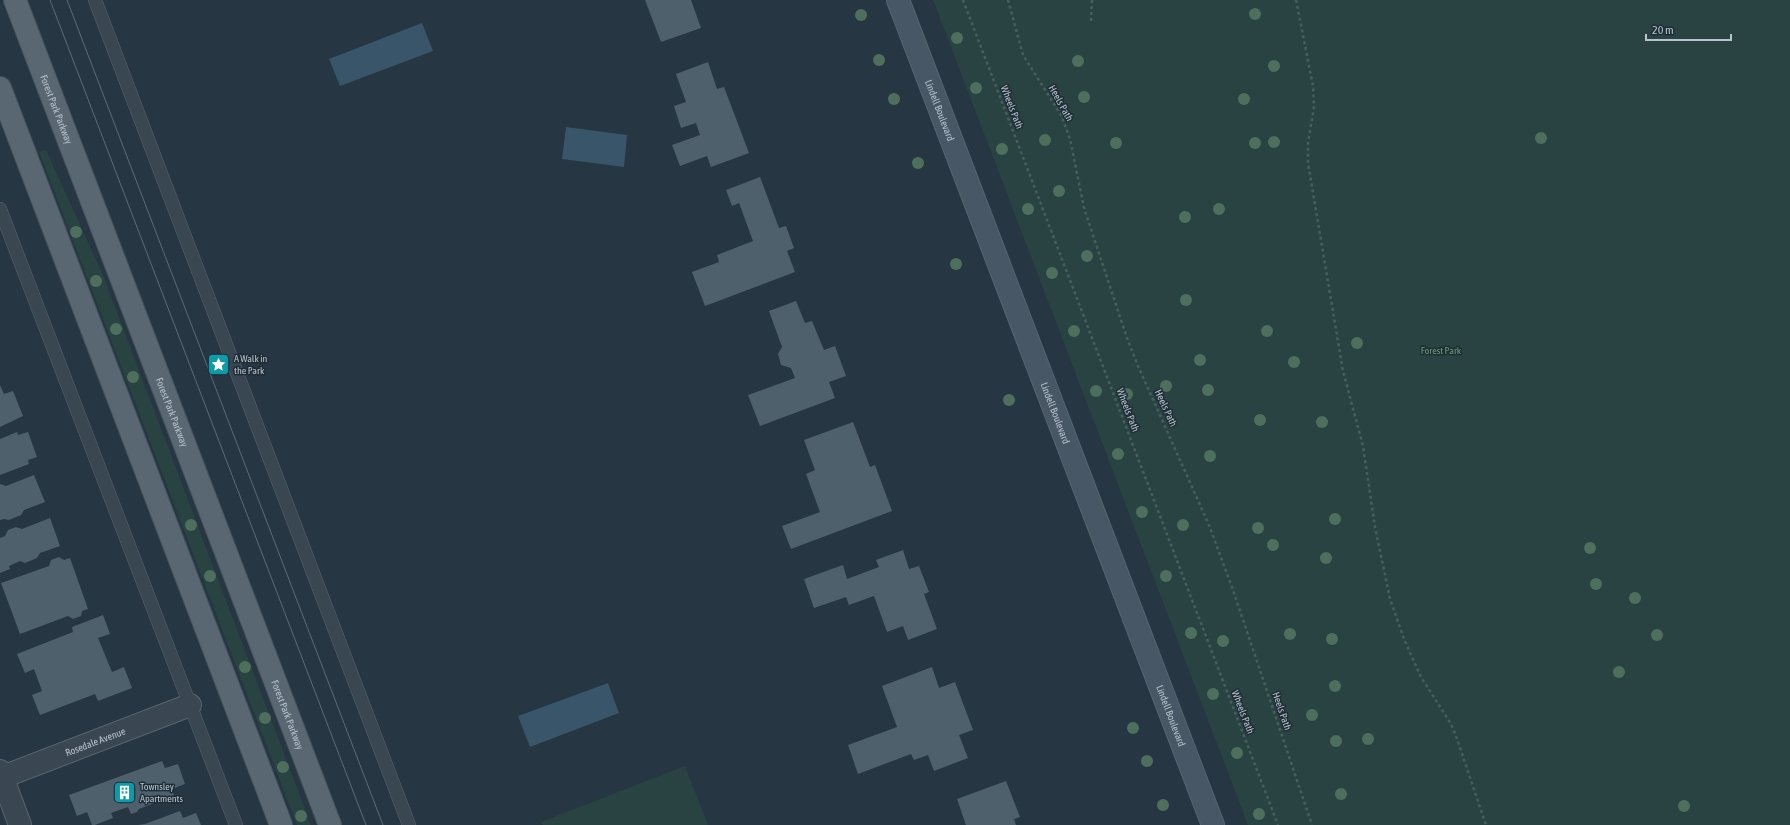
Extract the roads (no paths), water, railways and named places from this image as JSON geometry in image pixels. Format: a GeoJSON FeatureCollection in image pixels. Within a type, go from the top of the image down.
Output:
{"type":"FeatureCollection","features":[{"type":"Feature","properties":{"kind":"main road","name":"Forest Park Parkway"},"geometry":{"type":"LineString","coordinates":[[15,0],[330,825]]}},
{"type":"Feature","properties":{"kind":"main road","name":"Lindell Boulevard"},"geometry":{"type":"LineString","coordinates":[[898,0],[1213,825]]}},
{"type":"Feature","properties":{"kind":"main road"},"geometry":{"type":"LineString","coordinates":[[0,88],[281,825]]}},
{"type":"Feature","properties":{"kind":"street","name":"Rosedale Avenue"},"geometry":{"type":"LineString","coordinates":[[1,776],[190,705]]}},
{"type":"Feature","properties":{"kind":"street"},"geometry":{"type":"LineString","coordinates":[[1,776],[20,825]]}},
{"type":"Feature","properties":{"kind":"lane"},"geometry":{"type":"LineString","coordinates":[[95,0],[409,825]]}},
{"type":"Feature","properties":{"kind":"lane"},"geometry":{"type":"LineString","coordinates":[[0,209],[236,825]]}},
{"type":"Feature","properties":{"kind":"water"},"geometry":{"type":"Polygon","coordinates":[[[422,23],[433,51],[340,86],[329,59],[422,23]]]}},
{"type":"Feature","properties":{"kind":"water"},"geometry":{"type":"Polygon","coordinates":[[[566,127],[627,135],[624,167],[562,159],[566,127]]]}},
{"type":"Feature","properties":{"kind":"water"},"geometry":{"type":"Polygon","coordinates":[[[608,683],[619,713],[530,747],[518,716],[608,683]]]}},
{"type":"Feature","properties":{"kind":"tram line"},"geometry":{"type":"LineString","coordinates":[[50,0],[366,825]]}},
{"type":"Feature","properties":{"kind":"tram line"},"geometry":{"type":"LineString","coordinates":[[67,0],[383,825]]}},
{"type":"Feature","properties":{"kind":"place","name":"A Walk in the Park"},"geometry":{"type":"Point","coordinates":[219,364]}},
{"type":"Feature","properties":{"kind":"place","name":"Townsley Apartments"},"geometry":{"type":"Point","coordinates":[125,792]}},
{"type":"Feature","properties":{"kind":"park label","name":"Forest Park"},"geometry":{"type":"Point","coordinates":[1441,350]}}]}
